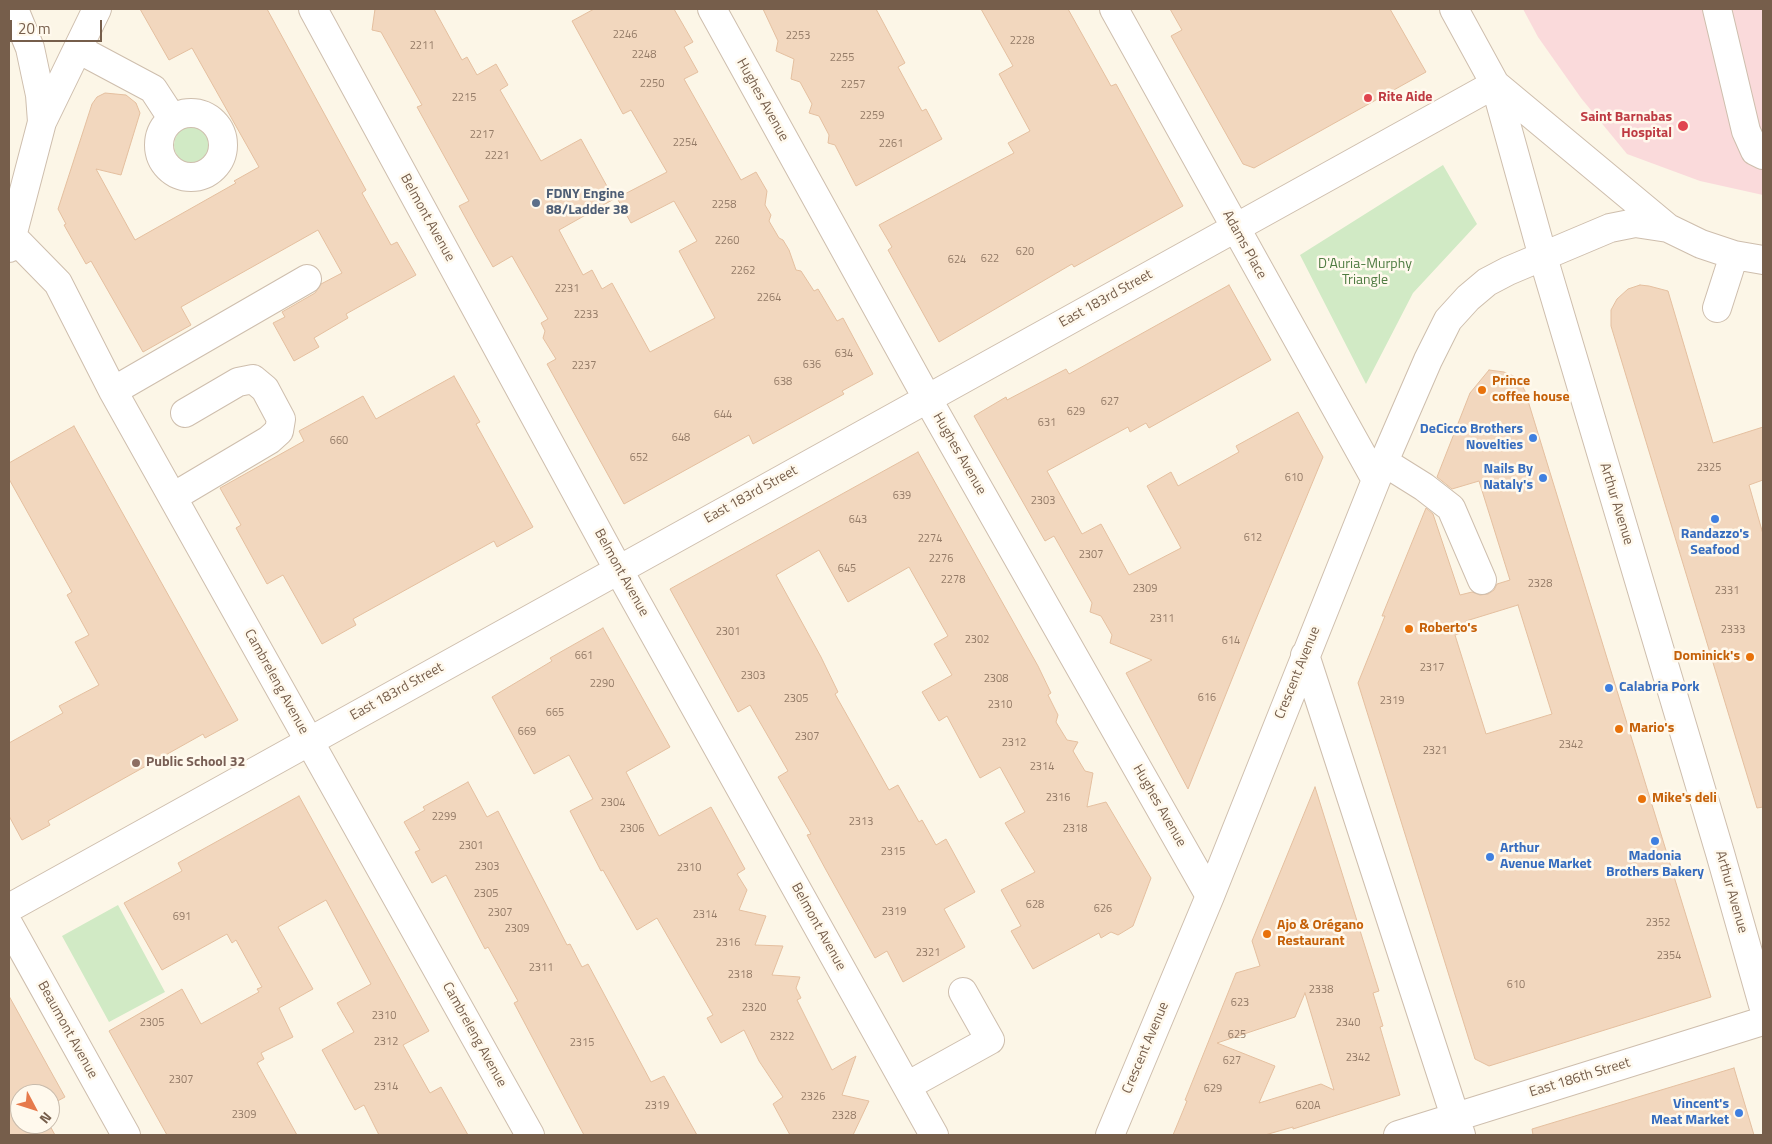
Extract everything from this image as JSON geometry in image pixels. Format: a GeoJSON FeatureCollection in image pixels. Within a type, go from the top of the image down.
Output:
{"type":"FeatureCollection","features":[{"type":"Feature","properties":{"kind":"street"},"geometry":{"type":"LineString","coordinates":[[14,9],[30,48],[40,95],[42,122]]}},
{"type":"Feature","properties":{"kind":"street"},"geometry":{"type":"LineString","coordinates":[[10,242],[42,122],[97,9]]}},
{"type":"Feature","properties":{"kind":"street","name":"Belmont Avenue"},"geometry":{"type":"LineString","coordinates":[[313,9],[618,569],[934,1135]]}},
{"type":"Feature","properties":{"kind":"street","name":"Hughes Avenue"},"geometry":{"type":"LineString","coordinates":[[712,9],[927,398],[1210,896]]}},
{"type":"Feature","properties":{"kind":"street","name":"Adams Place"},"geometry":{"type":"LineString","coordinates":[[1114,9],[1234,228],[1380,471]]}},
{"type":"Feature","properties":{"kind":"street","name":"Arthur Avenue"},"geometry":{"type":"LineString","coordinates":[[1454,9],[1495,84],[1543,257],[1720,853],[1763,1005]]}},
{"type":"Feature","properties":{"kind":"street"},"geometry":{"type":"LineString","coordinates":[[1717,9],[1746,131],[1755,151],[1763,155]]}},
{"type":"Feature","properties":{"kind":"street"},"geometry":{"type":"LineString","coordinates":[[78,49],[153,89],[172,118]]}},
{"type":"Feature","properties":{"kind":"street"},"geometry":{"type":"LineString","coordinates":[[1495,84],[1668,228],[1701,244],[1734,255],[1763,260]]}},
{"type":"Feature","properties":{"kind":"street","name":"East 183rd Street"},"geometry":{"type":"LineString","coordinates":[[9,908],[1495,84]]}},
{"type":"Feature","properties":{"kind":"street","name":"Crescent Avenue"},"geometry":{"type":"LineString","coordinates":[[1110,1135],[1210,896],[1380,471],[1428,360],[1448,320],[1468,298],[1487,282],[1508,270],[1610,228],[1635,224],[1668,228]]}},
{"type":"Feature","properties":{"kind":"street","name":"Cambreleng Avenue"},"geometry":{"type":"LineString","coordinates":[[10,242],[58,283],[113,391],[530,1135]]}},
{"type":"Feature","properties":{"kind":"street"},"geometry":{"type":"LineString","coordinates":[[1717,308],[1734,255]]}},
{"type":"Feature","properties":{"kind":"street"},"geometry":{"type":"LineString","coordinates":[[113,391],[307,279]]}},
{"type":"Feature","properties":{"kind":"street"},"geometry":{"type":"LineString","coordinates":[[173,497],[269,440],[280,431],[281,418],[265,389],[253,380],[238,382],[185,413]]}},
{"type":"Feature","properties":{"kind":"street"},"geometry":{"type":"LineString","coordinates":[[1380,471],[1424,487],[1451,508],[1482,580]]}},
{"type":"Feature","properties":{"kind":"street"},"geometry":{"type":"LineString","coordinates":[[1305,655],[1458,1126]]}},
{"type":"Feature","properties":{"kind":"street","name":"Beaumont Avenue"},"geometry":{"type":"LineString","coordinates":[[9,925],[126,1135]]}},
{"type":"Feature","properties":{"kind":"street"},"geometry":{"type":"LineString","coordinates":[[907,1086],[990,1040],[963,992]]}},
{"type":"Feature","properties":{"kind":"street","name":"East 186th Street"},"geometry":{"type":"LineString","coordinates":[[1398,1135],[1458,1126],[1763,1021]]}},
{"type":"Feature","properties":{"kind":"shaded area","name":"Saint Barnabas Hospital"},"geometry":{"type":"Polygon","coordinates":[[[1523,9],[1763,9],[1763,195],[1700,181],[1627,154],[1581,98],[1538,37],[1523,9]]]}},
{"type":"Feature","properties":{"kind":"green space"},"geometry":{"type":"Polygon","coordinates":[[[193,126],[207,131],[212,145],[207,159],[193,164],[179,159],[174,145],[179,131],[193,126]]]}},
{"type":"Feature","properties":{"kind":"green space","name":"D'Auria-Murphy Triangle"},"geometry":{"type":"Polygon","coordinates":[[[1443,165],[1477,224],[1413,293],[1366,384],[1300,255],[1443,165]]]}},
{"type":"Feature","properties":{"kind":"green space"},"geometry":{"type":"Polygon","coordinates":[[[118,905],[165,992],[109,1022],[62,936],[118,905]]]}},
{"type":"Feature","properties":{"kind":"building"},"geometry":{"type":"Polygon","coordinates":[[[140,9],[267,9],[366,190],[362,193],[391,245],[397,242],[416,275],[346,314],[348,318],[314,338],[319,347],[294,361],[273,323],[285,317],[282,312],[315,293],[321,284],[342,273],[318,230],[181,307],[191,325],[143,352],[91,261],[86,264],[64,225],[66,224],[58,209],[92,104],[97,97],[105,93],[126,95],[136,103],[140,113],[121,175],[96,169],[135,240],[236,183],[234,181],[259,167],[192,48],[169,60],[140,9]]]}},
{"type":"Feature","properties":{"kind":"building"},"geometry":{"type":"Polygon","coordinates":[[[375,9],[434,9],[462,60],[467,57],[477,75],[496,64],[508,85],[500,90],[541,161],[581,139],[614,199],[559,230],[583,275],[592,270],[602,289],[612,283],[650,352],[715,318],[679,251],[697,241],[674,201],[631,223],[617,198],[667,172],[631,110],[623,114],[572,21],[594,9],[674,9],[693,42],[684,47],[698,72],[684,79],[741,180],[756,172],[767,191],[765,205],[771,215],[769,221],[789,250],[796,270],[801,271],[814,291],[818,289],[837,321],[843,318],[873,374],[842,391],[844,394],[753,444],[749,435],[624,504],[547,364],[556,359],[543,338],[545,331],[541,323],[548,319],[512,256],[493,267],[476,237],[459,206],[469,201],[417,107],[422,105],[381,32],[372,30],[375,9]]]}},
{"type":"Feature","properties":{"kind":"building"},"geometry":{"type":"Polygon","coordinates":[[[763,9],[876,9],[905,63],[898,67],[922,111],[926,109],[942,139],[856,186],[835,145],[828,143],[829,135],[819,116],[809,113],[812,104],[800,82],[791,79],[794,59],[776,51],[778,41],[763,9]]]}},
{"type":"Feature","properties":{"kind":"building"},"geometry":{"type":"Polygon","coordinates":[[[981,9],[1068,9],[1111,86],[1116,84],[1183,206],[1074,267],[1072,264],[939,342],[888,250],[892,247],[879,225],[1014,153],[1008,143],[1030,131],[999,74],[1013,66],[981,9]]]}},
{"type":"Feature","properties":{"kind":"building"},"geometry":{"type":"Polygon","coordinates":[[[1170,9],[1390,9],[1426,72],[1254,168],[1243,164],[1171,36],[1182,30],[1170,9]]]}},
{"type":"Feature","properties":{"kind":"building"},"geometry":{"type":"Polygon","coordinates":[[[1229,285],[1271,360],[1149,428],[1146,423],[1130,432],[1128,427],[1047,471],[1082,534],[1101,524],[1129,575],[1181,548],[1147,486],[1171,472],[1178,486],[1239,452],[1236,446],[1298,412],[1323,457],[1188,789],[1126,673],[1152,660],[1110,643],[1112,635],[1101,616],[1090,612],[1092,603],[1054,536],[1045,541],[974,416],[1006,397],[1007,400],[1066,369],[1069,374],[1229,285]]]}},
{"type":"Feature","properties":{"kind":"building"},"geometry":{"type":"Polygon","coordinates":[[[1640,285],[1668,291],[1713,443],[1763,427],[1763,480],[1749,485],[1763,534],[1763,807],[1757,808],[1611,326],[1611,310],[1617,299],[1628,289],[1640,285]]]}},
{"type":"Feature","properties":{"kind":"building"},"geometry":{"type":"Polygon","coordinates":[[[1489,370],[1504,372],[1518,378],[1525,391],[1711,997],[1489,1066],[1475,1059],[1358,683],[1385,616],[1382,616],[1426,508],[1433,514],[1460,595],[1472,592],[1480,595],[1488,594],[1494,590],[1497,584],[1510,580],[1479,481],[1452,489],[1437,477],[1470,393],[1489,370]],[[1518,605],[1466,621],[1469,631],[1455,635],[1486,734],[1552,714],[1518,605]]]}},
{"type":"Feature","properties":{"kind":"building"},"geometry":{"type":"Polygon","coordinates":[[[454,376],[480,422],[476,424],[533,527],[497,547],[494,541],[353,619],[356,625],[322,644],[283,575],[267,584],[236,528],[241,525],[220,488],[304,441],[299,431],[363,396],[376,419],[454,376]]]}},
{"type":"Feature","properties":{"kind":"building"},"geometry":{"type":"Polygon","coordinates":[[[74,426],[238,720],[205,738],[203,734],[48,821],[50,825],[22,840],[9,816],[9,743],[63,713],[59,706],[99,685],[75,642],[89,635],[67,595],[72,592],[9,479],[9,463],[74,426]]]}},
{"type":"Feature","properties":{"kind":"building"},"geometry":{"type":"Polygon","coordinates":[[[918,452],[1038,666],[1051,693],[1048,695],[1058,715],[1056,722],[1067,740],[1078,742],[1073,751],[1085,771],[1093,773],[1087,807],[1106,802],[1151,878],[1133,926],[1118,935],[1111,932],[1101,938],[1099,933],[1033,969],[1011,931],[1021,926],[1001,890],[1035,872],[1005,823],[1025,812],[1000,767],[980,778],[947,716],[939,721],[922,692],[952,675],[934,644],[948,636],[909,567],[848,602],[819,550],[776,575],[821,657],[838,692],[835,694],[889,790],[898,785],[919,822],[922,820],[936,845],[946,839],[975,892],[944,909],[965,947],[903,982],[887,951],[875,958],[807,835],[811,834],[778,777],[788,771],[750,705],[738,712],[670,589],[918,452]]]}},
{"type":"Feature","properties":{"kind":"building"},"geometry":{"type":"Polygon","coordinates":[[[603,628],[670,747],[626,772],[659,836],[711,807],[745,869],[737,874],[747,890],[739,910],[766,916],[755,945],[783,946],[772,975],[800,977],[796,988],[801,998],[797,1000],[832,1070],[856,1056],[842,1095],[869,1101],[853,1135],[790,1135],[773,1104],[783,1097],[759,1061],[744,1030],[721,1043],[707,1018],[713,1015],[657,918],[637,930],[603,870],[601,871],[570,811],[593,799],[569,755],[534,774],[492,697],[552,661],[550,658],[603,628]]]}},
{"type":"Feature","properties":{"kind":"building"},"geometry":{"type":"Polygon","coordinates":[[[468,782],[487,817],[498,811],[567,945],[570,944],[582,967],[588,964],[651,1082],[664,1076],[697,1135],[584,1135],[514,1003],[518,1001],[488,947],[485,949],[446,875],[432,883],[415,852],[420,850],[404,822],[425,810],[423,807],[468,782]]]}},
{"type":"Feature","properties":{"kind":"building"},"geometry":{"type":"Polygon","coordinates":[[[1315,787],[1379,991],[1373,993],[1383,1026],[1380,1027],[1400,1095],[1293,1129],[1293,1127],[1265,1135],[1173,1135],[1187,1101],[1185,1100],[1236,973],[1260,966],[1252,941],[1315,787]],[[1305,993],[1295,1017],[1217,1043],[1275,1066],[1259,1103],[1321,1084],[1334,1090],[1305,993]]]}},
{"type":"Feature","properties":{"kind":"building"},"geometry":{"type":"Polygon","coordinates":[[[299,796],[429,1031],[403,1045],[430,1093],[441,1087],[468,1135],[379,1135],[364,1105],[355,1110],[322,1050],[354,1032],[337,1003],[371,984],[326,900],[278,927],[313,989],[279,1008],[293,1037],[261,1053],[264,1059],[257,1063],[297,1135],[167,1135],[109,1031],[182,989],[201,1024],[259,992],[257,989],[262,987],[236,940],[232,943],[227,934],[162,970],[124,903],[182,871],[178,863],[299,796]]]}},
{"type":"Feature","properties":{"kind":"building"},"geometry":{"type":"Polygon","coordinates":[[[9,996],[58,1084],[10,1084],[10,1134],[55,1135],[9,1135],[9,996]]]}},
{"type":"Feature","properties":{"kind":"building"},"geometry":{"type":"Polygon","coordinates":[[[1734,1068],[1754,1135],[1533,1135],[1532,1129],[1734,1068]]]}},
{"type":"Feature","properties":{"kind":"building"},"geometry":{"type":"Polygon","coordinates":[[[60,1088],[65,1097],[60,1100],[60,1088]]]}},
{"type":"Feature","properties":{"kind":"place","name":"Rite Aide"},"geometry":{"type":"Point","coordinates":[1368,98]}},
{"type":"Feature","properties":{"kind":"place","name":"Saint Barnabas Hospital"},"geometry":{"type":"Point","coordinates":[1683,126]}},
{"type":"Feature","properties":{"kind":"place","name":"FDNY Engine 88/Ladder 38"},"geometry":{"type":"Point","coordinates":[536,203]}},
{"type":"Feature","properties":{"kind":"place","name":"Prince coffee house"},"geometry":{"type":"Point","coordinates":[1482,390]}},
{"type":"Feature","properties":{"kind":"place","name":"DeCicco Brothers Novelties"},"geometry":{"type":"Point","coordinates":[1533,438]}},
{"type":"Feature","properties":{"kind":"place","name":"Nails By Nataly's"},"geometry":{"type":"Point","coordinates":[1543,478]}},
{"type":"Feature","properties":{"kind":"place","name":"Randazzo's Seafood"},"geometry":{"type":"Point","coordinates":[1715,519]}},
{"type":"Feature","properties":{"kind":"place","name":"Roberto's"},"geometry":{"type":"Point","coordinates":[1409,629]}},
{"type":"Feature","properties":{"kind":"place","name":"Dominick's"},"geometry":{"type":"Point","coordinates":[1750,657]}},
{"type":"Feature","properties":{"kind":"place","name":"Calabria Pork"},"geometry":{"type":"Point","coordinates":[1609,688]}},
{"type":"Feature","properties":{"kind":"place","name":"Mario's"},"geometry":{"type":"Point","coordinates":[1619,729]}},
{"type":"Feature","properties":{"kind":"place","name":"Public School 32"},"geometry":{"type":"Point","coordinates":[136,763]}},
{"type":"Feature","properties":{"kind":"place","name":"Mike's deli"},"geometry":{"type":"Point","coordinates":[1642,799]}},
{"type":"Feature","properties":{"kind":"place","name":"Madonia Brothers Bakery"},"geometry":{"type":"Point","coordinates":[1655,841]}},
{"type":"Feature","properties":{"kind":"place","name":"Arthur Avenue Market"},"geometry":{"type":"Point","coordinates":[1490,857]}},
{"type":"Feature","properties":{"kind":"place","name":"Ajo & Orégano Restaurant"},"geometry":{"type":"Point","coordinates":[1267,934]}},
{"type":"Feature","properties":{"kind":"place","name":"Vincent's Meat Market"},"geometry":{"type":"Point","coordinates":[1739,1113]}}]}
